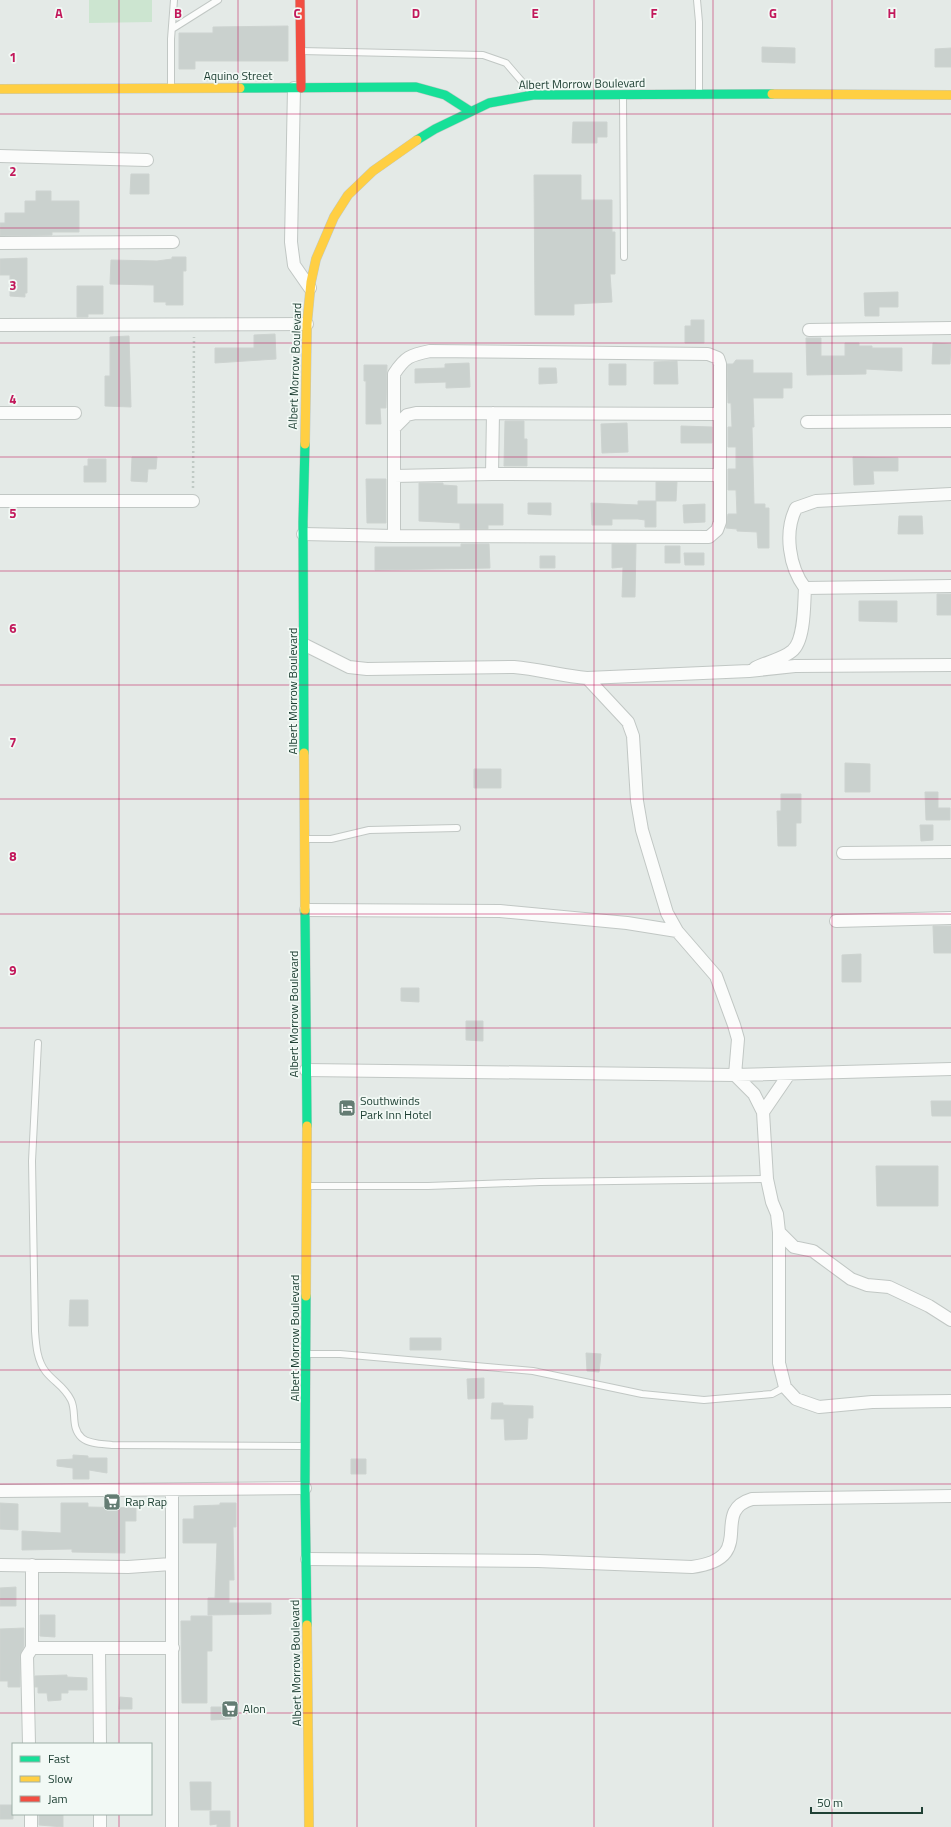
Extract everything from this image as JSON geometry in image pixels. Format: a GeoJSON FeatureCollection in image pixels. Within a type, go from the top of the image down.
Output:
{"type":"FeatureCollection","features":[{"type":"Feature","properties":{"kind":"main road"},"geometry":{"type":"LineString","coordinates":[[298,88],[301,51],[300,0]]}},
{"type":"Feature","properties":{"kind":"main road","name":"Aquino Street"},"geometry":{"type":"LineString","coordinates":[[0,89],[416,88],[442,94],[458,101],[470,112]]}},
{"type":"Feature","properties":{"kind":"main road","name":"Albert Morrow Boulevard"},"geometry":{"type":"LineString","coordinates":[[309,1827],[305,1488],[307,1186],[305,645],[303,534],[307,324],[310,288],[316,259],[334,217],[348,195],[373,171],[399,151],[435,129],[489,103],[533,95],[951,95]]}},
{"type":"Feature","properties":{"kind":"street"},"geometry":{"type":"LineString","coordinates":[[298,88],[291,242],[294,265],[310,288]]}},
{"type":"Feature","properties":{"kind":"street"},"geometry":{"type":"LineString","coordinates":[[0,156],[147,160]]}},
{"type":"Feature","properties":{"kind":"street"},"geometry":{"type":"LineString","coordinates":[[0,243],[172,242]]}},
{"type":"Feature","properties":{"kind":"street"},"geometry":{"type":"LineString","coordinates":[[0,325],[307,324]]}},
{"type":"Feature","properties":{"kind":"street"},"geometry":{"type":"LineString","coordinates":[[809,330],[951,328]]}},
{"type":"Feature","properties":{"kind":"street"},"geometry":{"type":"LineString","coordinates":[[303,534],[394,536],[709,537],[717,530],[720,522],[720,364],[718,358],[713,355],[430,351],[412,355],[403,360],[394,374],[394,536]]}},
{"type":"Feature","properties":{"kind":"street"},"geometry":{"type":"LineString","coordinates":[[0,414],[75,413]]}},
{"type":"Feature","properties":{"kind":"street"},"geometry":{"type":"LineString","coordinates":[[395,427],[407,415],[416,413],[720,414]]}},
{"type":"Feature","properties":{"kind":"street"},"geometry":{"type":"LineString","coordinates":[[492,474],[493,413]]}},
{"type":"Feature","properties":{"kind":"street"},"geometry":{"type":"LineString","coordinates":[[807,422],[951,421]]}},
{"type":"Feature","properties":{"kind":"street"},"geometry":{"type":"LineString","coordinates":[[394,476],[492,474],[720,475]]}},
{"type":"Feature","properties":{"kind":"street"},"geometry":{"type":"LineString","coordinates":[[749,671],[792,651],[798,643],[805,588],[796,577],[791,548],[791,520],[796,508],[816,501],[951,494]]}},
{"type":"Feature","properties":{"kind":"street"},"geometry":{"type":"LineString","coordinates":[[0,501],[193,501]]}},
{"type":"Feature","properties":{"kind":"street"},"geometry":{"type":"LineString","coordinates":[[805,588],[951,586]]}},
{"type":"Feature","properties":{"kind":"street"},"geometry":{"type":"LineString","coordinates":[[305,645],[350,667],[367,669],[514,667],[536,669],[572,677],[587,678],[749,671],[795,666],[951,665]]}},
{"type":"Feature","properties":{"kind":"street"},"geometry":{"type":"LineString","coordinates":[[587,678],[628,722],[633,736],[637,801],[642,830],[667,913],[677,931],[716,976],[738,1039],[734,1075]]}},
{"type":"Feature","properties":{"kind":"street"},"geometry":{"type":"LineString","coordinates":[[843,853],[951,852]]}},
{"type":"Feature","properties":{"kind":"street"},"geometry":{"type":"LineString","coordinates":[[306,910],[500,911],[627,923],[677,931]]}},
{"type":"Feature","properties":{"kind":"street"},"geometry":{"type":"LineString","coordinates":[[836,921],[951,918]]}},
{"type":"Feature","properties":{"kind":"street"},"geometry":{"type":"LineString","coordinates":[[306,1070],[734,1075],[951,1068]]}},
{"type":"Feature","properties":{"kind":"street"},"geometry":{"type":"LineString","coordinates":[[763,1112],[789,1074]]}},
{"type":"Feature","properties":{"kind":"street"},"geometry":{"type":"LineString","coordinates":[[734,1075],[754,1094],[763,1112],[767,1179],[772,1202],[777,1214],[779,1232],[779,1363],[784,1387],[796,1399],[819,1407],[872,1402],[951,1401]]}},
{"type":"Feature","properties":{"kind":"street"},"geometry":{"type":"LineString","coordinates":[[779,1232],[794,1246],[813,1251],[851,1279],[867,1285],[889,1287],[929,1306],[951,1320]]}},
{"type":"Feature","properties":{"kind":"street"},"geometry":{"type":"LineString","coordinates":[[0,1491],[305,1488]]}},
{"type":"Feature","properties":{"kind":"street"},"geometry":{"type":"LineString","coordinates":[[172,1490],[172,1827]]}},
{"type":"Feature","properties":{"kind":"street"},"geometry":{"type":"LineString","coordinates":[[307,1559],[538,1561],[692,1567],[707,1565],[718,1560],[725,1554],[729,1547],[733,1516],[736,1509],[743,1502],[763,1498],[951,1496]]}},
{"type":"Feature","properties":{"kind":"street"},"geometry":{"type":"LineString","coordinates":[[0,1565],[128,1567],[171,1564]]}},
{"type":"Feature","properties":{"kind":"street"},"geometry":{"type":"LineString","coordinates":[[29,1743],[27,1656],[32,1648],[32,1565]]}},
{"type":"Feature","properties":{"kind":"street"},"geometry":{"type":"LineString","coordinates":[[32,1648],[173,1648]]}},
{"type":"Feature","properties":{"kind":"street"},"geometry":{"type":"LineString","coordinates":[[99,1649],[100,1743]]}},
{"type":"Feature","properties":{"kind":"street"},"geometry":{"type":"LineString","coordinates":[[31,1815],[31,1827]]}},
{"type":"Feature","properties":{"kind":"street"},"geometry":{"type":"LineString","coordinates":[[100,1815],[100,1827]]}},
{"type":"Feature","properties":{"kind":"lane"},"geometry":{"type":"LineString","coordinates":[[171,88],[174,0]]}},
{"type":"Feature","properties":{"kind":"lane"},"geometry":{"type":"LineString","coordinates":[[172,29],[218,0]]}},
{"type":"Feature","properties":{"kind":"lane"},"geometry":{"type":"LineString","coordinates":[[697,0],[699,22],[699,94]]}},
{"type":"Feature","properties":{"kind":"lane"},"geometry":{"type":"LineString","coordinates":[[301,51],[483,55],[506,63],[533,95]]}},
{"type":"Feature","properties":{"kind":"lane"},"geometry":{"type":"LineString","coordinates":[[623,94],[624,257]]}},
{"type":"Feature","properties":{"kind":"lane"},"geometry":{"type":"LineString","coordinates":[[306,839],[331,839],[369,830],[457,828]]}},
{"type":"Feature","properties":{"kind":"lane"},"geometry":{"type":"LineString","coordinates":[[38,1043],[32,1161],[34,1331],[38,1356],[46,1372],[63,1387],[72,1402],[75,1428],[82,1438],[94,1443],[112,1445],[306,1446]]}},
{"type":"Feature","properties":{"kind":"lane"},"geometry":{"type":"LineString","coordinates":[[307,1186],[428,1186],[556,1182],[767,1179]]}},
{"type":"Feature","properties":{"kind":"lane"},"geometry":{"type":"LineString","coordinates":[[307,1354],[340,1354],[533,1371],[642,1394],[704,1400],[772,1394],[784,1387]]}},
{"type":"Feature","properties":{"kind":"path"},"geometry":{"type":"LineString","coordinates":[[193,501],[194,325]]}},
{"type":"Feature","properties":{"kind":"green space"},"geometry":{"type":"Polygon","coordinates":[[[89,0],[152,0],[152,22],[89,23],[89,0]]]}},
{"type":"Feature","properties":{"kind":"building"},"geometry":{"type":"Polygon","coordinates":[[[288,26],[288,61],[195,61],[195,69],[179,69],[179,33],[213,33],[213,27],[288,26]]]}},
{"type":"Feature","properties":{"kind":"building"},"geometry":{"type":"Polygon","coordinates":[[[762,47],[795,48],[795,63],[762,62],[762,47]]]}},
{"type":"Feature","properties":{"kind":"building"},"geometry":{"type":"Polygon","coordinates":[[[951,48],[951,67],[935,67],[935,49],[951,48]]]}},
{"type":"Feature","properties":{"kind":"building"},"geometry":{"type":"Polygon","coordinates":[[[573,122],[607,122],[607,137],[597,137],[597,143],[572,143],[573,122]]]}},
{"type":"Feature","properties":{"kind":"building"},"geometry":{"type":"Polygon","coordinates":[[[131,174],[149,174],[149,194],[130,194],[131,174]]]}},
{"type":"Feature","properties":{"kind":"building"},"geometry":{"type":"Polygon","coordinates":[[[534,175],[581,175],[581,200],[612,200],[612,232],[615,232],[615,274],[610,274],[612,302],[574,304],[574,315],[535,315],[534,175]]]}},
{"type":"Feature","properties":{"kind":"building"},"geometry":{"type":"Polygon","coordinates":[[[36,191],[51,191],[51,201],[79,201],[79,232],[52,232],[52,235],[0,236],[0,223],[5,223],[5,213],[25,213],[25,201],[36,201],[36,191]]]}},
{"type":"Feature","properties":{"kind":"building"},"geometry":{"type":"Polygon","coordinates":[[[172,257],[186,257],[186,271],[183,271],[183,305],[166,305],[166,302],[154,302],[154,285],[110,284],[111,260],[157,261],[172,259],[172,257]]]}},
{"type":"Feature","properties":{"kind":"building"},"geometry":{"type":"Polygon","coordinates":[[[27,258],[27,293],[25,293],[25,297],[10,296],[10,275],[0,275],[0,259],[27,258]]]}},
{"type":"Feature","properties":{"kind":"building"},"geometry":{"type":"Polygon","coordinates":[[[77,286],[103,286],[103,314],[88,314],[88,317],[77,317],[77,286]]]}},
{"type":"Feature","properties":{"kind":"building"},"geometry":{"type":"Polygon","coordinates":[[[898,292],[898,307],[879,307],[879,316],[865,316],[864,293],[898,292]]]}},
{"type":"Feature","properties":{"kind":"building"},"geometry":{"type":"Polygon","coordinates":[[[691,320],[704,320],[704,343],[685,343],[685,326],[691,326],[691,320]]]}},
{"type":"Feature","properties":{"kind":"building"},"geometry":{"type":"Polygon","coordinates":[[[275,334],[276,359],[215,363],[215,348],[254,348],[254,335],[275,334]]]}},
{"type":"Feature","properties":{"kind":"building"},"geometry":{"type":"Polygon","coordinates":[[[129,336],[131,407],[105,406],[105,376],[110,376],[110,337],[129,336]]]}},
{"type":"Feature","properties":{"kind":"building"},"geometry":{"type":"Polygon","coordinates":[[[806,338],[821,338],[821,356],[845,356],[845,343],[859,343],[859,346],[872,346],[872,348],[902,348],[902,371],[866,369],[866,374],[807,375],[806,338]]]}},
{"type":"Feature","properties":{"kind":"building"},"geometry":{"type":"Polygon","coordinates":[[[933,343],[951,344],[950,364],[932,364],[933,343]]]}},
{"type":"Feature","properties":{"kind":"building"},"geometry":{"type":"Polygon","coordinates":[[[736,360],[753,360],[753,373],[792,373],[792,388],[783,388],[783,398],[753,398],[754,427],[752,427],[754,504],[765,504],[765,508],[769,508],[769,548],[758,548],[757,532],[737,531],[737,529],[726,528],[728,514],[737,514],[736,490],[728,490],[728,469],[736,469],[736,447],[728,447],[728,427],[732,427],[731,403],[728,403],[727,364],[733,364],[736,360]]]}},
{"type":"Feature","properties":{"kind":"building"},"geometry":{"type":"Polygon","coordinates":[[[677,361],[678,384],[654,384],[654,362],[677,361]]]}},
{"type":"Feature","properties":{"kind":"building"},"geometry":{"type":"Polygon","coordinates":[[[469,363],[470,387],[446,388],[446,382],[415,383],[415,369],[445,368],[445,364],[469,363]]]}},
{"type":"Feature","properties":{"kind":"building"},"geometry":{"type":"Polygon","coordinates":[[[609,364],[626,364],[626,385],[609,385],[609,364]]]}},
{"type":"Feature","properties":{"kind":"building"},"geometry":{"type":"Polygon","coordinates":[[[364,365],[387,365],[386,408],[380,408],[381,424],[366,424],[366,381],[364,381],[364,365]]]}},
{"type":"Feature","properties":{"kind":"building"},"geometry":{"type":"Polygon","coordinates":[[[539,368],[556,368],[557,383],[539,384],[539,368]]]}},
{"type":"Feature","properties":{"kind":"building"},"geometry":{"type":"Polygon","coordinates":[[[505,421],[524,421],[524,439],[527,439],[527,466],[504,466],[505,421]]]}},
{"type":"Feature","properties":{"kind":"building"},"geometry":{"type":"Polygon","coordinates":[[[627,423],[628,452],[602,453],[601,424],[627,423]]]}},
{"type":"Feature","properties":{"kind":"building"},"geometry":{"type":"Polygon","coordinates":[[[681,426],[712,427],[712,443],[681,443],[681,426]]]}},
{"type":"Feature","properties":{"kind":"building"},"geometry":{"type":"Polygon","coordinates":[[[132,457],[157,457],[156,469],[148,469],[147,482],[131,481],[132,457]]]}},
{"type":"Feature","properties":{"kind":"building"},"geometry":{"type":"Polygon","coordinates":[[[853,457],[898,458],[898,471],[873,471],[874,484],[854,485],[853,457]]]}},
{"type":"Feature","properties":{"kind":"building"},"geometry":{"type":"Polygon","coordinates":[[[88,459],[106,459],[106,482],[84,482],[84,466],[88,466],[88,459]]]}},
{"type":"Feature","properties":{"kind":"building"},"geometry":{"type":"Polygon","coordinates":[[[366,479],[386,479],[386,523],[367,523],[366,479]]]}},
{"type":"Feature","properties":{"kind":"building"},"geometry":{"type":"Polygon","coordinates":[[[656,482],[677,482],[676,501],[656,501],[656,482]]]}},
{"type":"Feature","properties":{"kind":"building"},"geometry":{"type":"Polygon","coordinates":[[[419,483],[443,483],[443,485],[457,486],[457,504],[503,504],[503,525],[488,525],[488,529],[460,529],[460,523],[419,521],[419,483]]]}},
{"type":"Feature","properties":{"kind":"building"},"geometry":{"type":"Polygon","coordinates":[[[638,501],[656,501],[656,527],[645,527],[645,520],[638,519],[612,519],[612,525],[592,525],[591,503],[638,505],[638,501]]]}},
{"type":"Feature","properties":{"kind":"building"},"geometry":{"type":"Polygon","coordinates":[[[528,503],[551,503],[551,515],[528,514],[528,503]]]}},
{"type":"Feature","properties":{"kind":"building"},"geometry":{"type":"Polygon","coordinates":[[[705,504],[705,522],[684,523],[683,505],[705,504]]]}},
{"type":"Feature","properties":{"kind":"building"},"geometry":{"type":"Polygon","coordinates":[[[899,516],[922,516],[923,534],[898,534],[899,516]]]}},
{"type":"Feature","properties":{"kind":"building"},"geometry":{"type":"Polygon","coordinates":[[[461,544],[489,544],[490,568],[375,570],[375,547],[461,547],[461,544]]]}},
{"type":"Feature","properties":{"kind":"building"},"geometry":{"type":"Polygon","coordinates":[[[612,544],[636,544],[635,597],[622,597],[623,567],[612,568],[612,544]]]}},
{"type":"Feature","properties":{"kind":"building"},"geometry":{"type":"Polygon","coordinates":[[[665,546],[680,546],[680,563],[665,563],[665,546]]]}},
{"type":"Feature","properties":{"kind":"building"},"geometry":{"type":"Polygon","coordinates":[[[684,553],[704,553],[704,565],[685,565],[684,553]]]}},
{"type":"Feature","properties":{"kind":"building"},"geometry":{"type":"Polygon","coordinates":[[[540,556],[555,556],[555,568],[540,568],[540,556]]]}},
{"type":"Feature","properties":{"kind":"building"},"geometry":{"type":"Polygon","coordinates":[[[937,594],[951,594],[951,615],[937,615],[937,594]]]}},
{"type":"Feature","properties":{"kind":"building"},"geometry":{"type":"Polygon","coordinates":[[[859,601],[897,601],[897,622],[859,621],[859,601]]]}},
{"type":"Feature","properties":{"kind":"building"},"geometry":{"type":"Polygon","coordinates":[[[845,763],[870,764],[870,792],[845,792],[845,763]]]}},
{"type":"Feature","properties":{"kind":"building"},"geometry":{"type":"Polygon","coordinates":[[[474,769],[501,769],[501,788],[474,788],[474,769]]]}},
{"type":"Feature","properties":{"kind":"building"},"geometry":{"type":"Polygon","coordinates":[[[925,792],[938,792],[938,808],[950,808],[950,820],[926,820],[925,792]]]}},
{"type":"Feature","properties":{"kind":"building"},"geometry":{"type":"Polygon","coordinates":[[[781,794],[801,794],[801,823],[796,823],[796,846],[778,846],[777,811],[781,811],[781,794]]]}},
{"type":"Feature","properties":{"kind":"building"},"geometry":{"type":"Polygon","coordinates":[[[920,825],[933,825],[933,840],[921,841],[920,825]]]}},
{"type":"Feature","properties":{"kind":"building"},"geometry":{"type":"Polygon","coordinates":[[[933,926],[951,926],[951,953],[934,953],[933,926]]]}},
{"type":"Feature","properties":{"kind":"building"},"geometry":{"type":"Polygon","coordinates":[[[861,954],[861,982],[842,982],[842,955],[861,954]]]}},
{"type":"Feature","properties":{"kind":"building"},"geometry":{"type":"Polygon","coordinates":[[[401,988],[419,988],[419,1002],[401,1001],[401,988]]]}},
{"type":"Feature","properties":{"kind":"building"},"geometry":{"type":"Polygon","coordinates":[[[466,1021],[483,1021],[483,1041],[466,1040],[466,1021]]]}},
{"type":"Feature","properties":{"kind":"building"},"geometry":{"type":"Polygon","coordinates":[[[931,1101],[951,1101],[951,1116],[932,1116],[931,1101]]]}},
{"type":"Feature","properties":{"kind":"building"},"geometry":{"type":"Polygon","coordinates":[[[876,1166],[938,1166],[938,1206],[877,1206],[876,1166]]]}},
{"type":"Feature","properties":{"kind":"building"},"geometry":{"type":"Polygon","coordinates":[[[70,1300],[88,1300],[88,1326],[69,1326],[70,1300]]]}},
{"type":"Feature","properties":{"kind":"building"},"geometry":{"type":"Polygon","coordinates":[[[410,1338],[441,1338],[441,1350],[410,1350],[410,1338]]]}},
{"type":"Feature","properties":{"kind":"building"},"geometry":{"type":"Polygon","coordinates":[[[586,1353],[601,1354],[599,1372],[587,1371],[586,1353]]]}},
{"type":"Feature","properties":{"kind":"building"},"geometry":{"type":"Polygon","coordinates":[[[484,1378],[484,1398],[468,1399],[467,1379],[484,1378]]]}},
{"type":"Feature","properties":{"kind":"building"},"geometry":{"type":"Polygon","coordinates":[[[492,1403],[533,1406],[533,1418],[528,1418],[527,1439],[505,1440],[504,1419],[491,1419],[492,1403]]]}},
{"type":"Feature","properties":{"kind":"building"},"geometry":{"type":"Polygon","coordinates":[[[73,1455],[88,1456],[88,1458],[107,1458],[107,1473],[89,1470],[89,1479],[73,1479],[73,1468],[57,1466],[57,1460],[73,1459],[73,1455]]]}},
{"type":"Feature","properties":{"kind":"building"},"geometry":{"type":"Polygon","coordinates":[[[351,1459],[366,1459],[366,1474],[351,1474],[351,1459]]]}},
{"type":"Feature","properties":{"kind":"building"},"geometry":{"type":"Polygon","coordinates":[[[0,1503],[18,1504],[18,1530],[0,1529],[0,1503]]]}},
{"type":"Feature","properties":{"kind":"building"},"geometry":{"type":"Polygon","coordinates":[[[61,1503],[88,1503],[88,1507],[136,1508],[136,1521],[125,1521],[125,1553],[72,1552],[72,1549],[22,1550],[22,1531],[61,1533],[61,1503]]]}},
{"type":"Feature","properties":{"kind":"building"},"geometry":{"type":"Polygon","coordinates":[[[220,1503],[236,1503],[236,1527],[233,1527],[234,1580],[229,1580],[229,1603],[271,1603],[271,1614],[208,1615],[208,1598],[215,1598],[217,1543],[183,1543],[183,1519],[194,1519],[194,1506],[220,1505],[220,1503]]]}},
{"type":"Feature","properties":{"kind":"building"},"geometry":{"type":"Polygon","coordinates":[[[16,1587],[16,1606],[0,1606],[0,1588],[16,1587]]]}},
{"type":"Feature","properties":{"kind":"building"},"geometry":{"type":"Polygon","coordinates":[[[40,1615],[55,1615],[55,1637],[40,1636],[40,1615]]]}},
{"type":"Feature","properties":{"kind":"building"},"geometry":{"type":"Polygon","coordinates":[[[191,1616],[212,1616],[212,1651],[207,1651],[207,1703],[182,1703],[181,1621],[191,1621],[191,1616]]]}},
{"type":"Feature","properties":{"kind":"building"},"geometry":{"type":"Polygon","coordinates":[[[24,1628],[24,1646],[20,1656],[20,1687],[8,1687],[8,1681],[0,1681],[0,1629],[24,1628]]]}},
{"type":"Feature","properties":{"kind":"building"},"geometry":{"type":"Polygon","coordinates":[[[67,1675],[67,1677],[87,1678],[87,1690],[68,1690],[68,1693],[61,1693],[61,1700],[48,1701],[47,1693],[38,1693],[38,1687],[35,1687],[35,1676],[67,1675]]]}},
{"type":"Feature","properties":{"kind":"building"},"geometry":{"type":"Polygon","coordinates":[[[120,1697],[132,1698],[132,1709],[119,1709],[120,1697]]]}},
{"type":"Feature","properties":{"kind":"building"},"geometry":{"type":"Polygon","coordinates":[[[211,1707],[231,1707],[231,1719],[211,1720],[211,1707]]]}},
{"type":"Feature","properties":{"kind":"building"},"geometry":{"type":"Polygon","coordinates":[[[190,1782],[211,1782],[211,1810],[191,1810],[190,1782]]]}},
{"type":"Feature","properties":{"kind":"building"},"geometry":{"type":"Polygon","coordinates":[[[0,1805],[12,1805],[13,1819],[0,1819],[0,1805]]]}},
{"type":"Feature","properties":{"kind":"building"},"geometry":{"type":"Polygon","coordinates":[[[210,1811],[230,1811],[230,1827],[217,1827],[217,1824],[210,1825],[210,1811]]]}},
{"type":"Feature","properties":{"kind":"building"},"geometry":{"type":"Polygon","coordinates":[[[39,1815],[63,1815],[63,1827],[39,1825],[39,1815]]]}},
{"type":"Feature","properties":{"kind":"traffic: fast"},"geometry":{"type":"LineString","coordinates":[[240,88],[416,87],[445,95],[470,111]]}},
{"type":"Feature","properties":{"kind":"traffic: fast"},"geometry":{"type":"LineString","coordinates":[[417,140],[435,129],[489,103],[533,95],[772,94]]}},
{"type":"Feature","properties":{"kind":"traffic: fast"},"geometry":{"type":"LineString","coordinates":[[304,753],[303,522],[305,444]]}},
{"type":"Feature","properties":{"kind":"traffic: fast"},"geometry":{"type":"LineString","coordinates":[[305,910],[307,1126]]}},
{"type":"Feature","properties":{"kind":"traffic: fast"},"geometry":{"type":"LineString","coordinates":[[306,1296],[305,1488],[307,1625]]}},
{"type":"Feature","properties":{"kind":"traffic: slow"},"geometry":{"type":"LineString","coordinates":[[0,89],[240,88]]}},
{"type":"Feature","properties":{"kind":"traffic: slow"},"geometry":{"type":"LineString","coordinates":[[772,94],[951,95]]}},
{"type":"Feature","properties":{"kind":"traffic: slow"},"geometry":{"type":"LineString","coordinates":[[305,444],[307,324],[311,282],[316,259],[334,217],[348,195],[373,171],[417,140]]}},
{"type":"Feature","properties":{"kind":"traffic: slow"},"geometry":{"type":"LineString","coordinates":[[304,753],[305,910]]}},
{"type":"Feature","properties":{"kind":"traffic: slow"},"geometry":{"type":"LineString","coordinates":[[306,1296],[307,1126]]}},
{"type":"Feature","properties":{"kind":"traffic: slow"},"geometry":{"type":"LineString","coordinates":[[307,1625],[309,1827]]}},
{"type":"Feature","properties":{"kind":"traffic: jam"},"geometry":{"type":"LineString","coordinates":[[300,0],[301,88]]}},
{"type":"Feature","properties":{"kind":"place","name":"Southwinds Park Inn Hotel"},"geometry":{"type":"Point","coordinates":[347,1108]}},
{"type":"Feature","properties":{"kind":"place","name":"Rap Rap"},"geometry":{"type":"Point","coordinates":[112,1502]}},
{"type":"Feature","properties":{"kind":"place","name":"Alon"},"geometry":{"type":"Point","coordinates":[230,1709]}}]}
